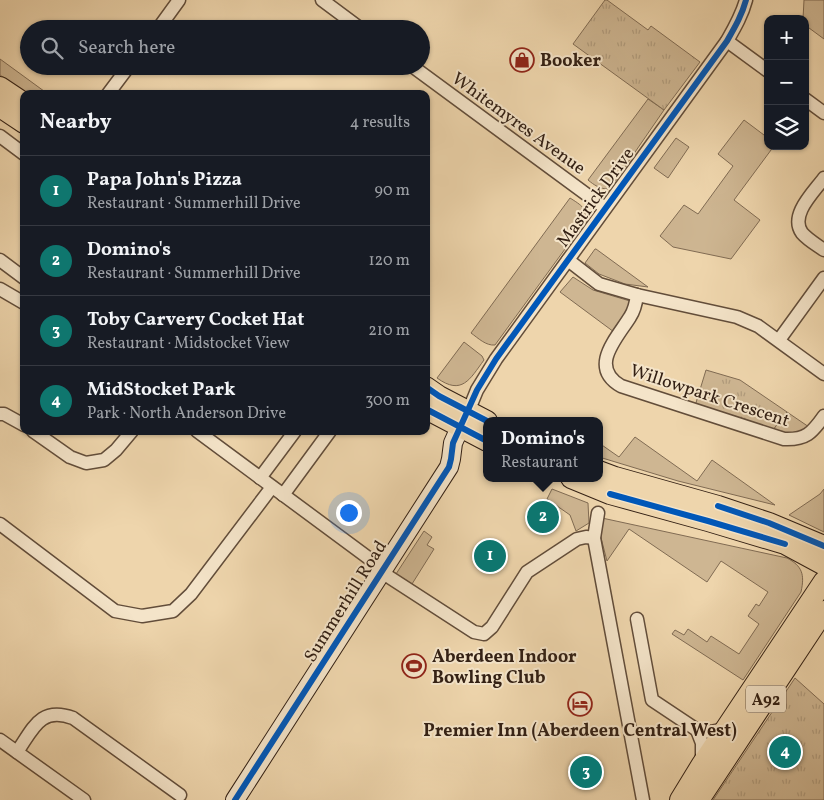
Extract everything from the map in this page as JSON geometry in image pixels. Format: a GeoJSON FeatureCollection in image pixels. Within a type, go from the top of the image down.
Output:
{"type":"FeatureCollection","features":[{"type":"Feature","properties":{"kind":"main road"},"geometry":{"type":"LineString","coordinates":[[0,87],[20,100]]}},
{"type":"Feature","properties":{"kind":"main road"},"geometry":{"type":"LineString","coordinates":[[0,107],[20,120]]}},
{"type":"Feature","properties":{"kind":"main road"},"geometry":{"type":"LineString","coordinates":[[430,390],[483,437]]}},
{"type":"Feature","properties":{"kind":"main road"},"geometry":{"type":"LineString","coordinates":[[430,410],[464,420],[483,421]]}},
{"type":"Feature","properties":{"kind":"main road"},"geometry":{"type":"LineString","coordinates":[[603,472],[718,506],[769,523],[824,546]]}},
{"type":"Feature","properties":{"kind":"main road"},"geometry":{"type":"LineString","coordinates":[[581,482],[610,494],[786,544],[824,565]]}},
{"type":"Feature","properties":{"kind":"main road","name":"A92"},"geometry":{"type":"LineString","coordinates":[[680,800],[824,581]]}},
{"type":"Feature","properties":{"kind":"main road","name":"A92"},"geometry":{"type":"LineString","coordinates":[[699,800],[824,611]]}},
{"type":"Feature","properties":{"kind":"street"},"geometry":{"type":"LineString","coordinates":[[165,20],[179,0]]}},
{"type":"Feature","properties":{"kind":"street"},"geometry":{"type":"LineString","coordinates":[[322,0],[348,20]]}},
{"type":"Feature","properties":{"kind":"street","name":"Mastrick Drive"},"geometry":{"type":"LineString","coordinates":[[464,420],[477,390],[496,359],[727,41],[738,23],[746,0]]}},
{"type":"Feature","properties":{"kind":"street"},"geometry":{"type":"LineString","coordinates":[[727,41],[764,68]]}},
{"type":"Feature","properties":{"kind":"street"},"geometry":{"type":"LineString","coordinates":[[111,90],[122,75]]}},
{"type":"Feature","properties":{"kind":"street","name":"Whitemyres Avenue"},"geometry":{"type":"LineString","coordinates":[[424,75],[605,208]]}},
{"type":"Feature","properties":{"kind":"street"},"geometry":{"type":"LineString","coordinates":[[809,102],[824,113]]}},
{"type":"Feature","properties":{"kind":"street"},"geometry":{"type":"LineString","coordinates":[[0,136],[20,151]]}},
{"type":"Feature","properties":{"kind":"street"},"geometry":{"type":"LineString","coordinates":[[824,178],[802,208],[798,215],[798,222],[799,229],[804,235],[824,250]]}},
{"type":"Feature","properties":{"kind":"street"},"geometry":{"type":"LineString","coordinates":[[0,260],[20,275]]}},
{"type":"Feature","properties":{"kind":"street"},"geometry":{"type":"LineString","coordinates":[[568,260],[599,284],[638,295],[737,317],[758,326],[824,374]]}},
{"type":"Feature","properties":{"kind":"street"},"geometry":{"type":"LineString","coordinates":[[779,340],[824,278]]}},
{"type":"Feature","properties":{"kind":"street"},"geometry":{"type":"LineString","coordinates":[[0,288],[20,300]]}},
{"type":"Feature","properties":{"kind":"street","name":"Willowpark Crescent"},"geometry":{"type":"LineString","coordinates":[[638,295],[630,316],[616,336],[606,360],[606,368],[614,382],[621,386],[784,439],[796,439],[807,435],[824,416]]}},
{"type":"Feature","properties":{"kind":"street"},"geometry":{"type":"LineString","coordinates":[[0,414],[4,414],[20,423]]}},
{"type":"Feature","properties":{"kind":"street","name":"Summerhill Road"},"geometry":{"type":"LineString","coordinates":[[235,800],[449,467],[453,443],[464,420]]}},
{"type":"Feature","properties":{"kind":"street"},"geometry":{"type":"LineString","coordinates":[[38,435],[70,458],[86,463],[104,460],[116,450],[129,435]]}},
{"type":"Feature","properties":{"kind":"street"},"geometry":{"type":"LineString","coordinates":[[202,435],[378,565],[386,576],[474,632],[484,634],[492,627],[527,572],[577,540],[586,537],[594,538]]}},
{"type":"Feature","properties":{"kind":"street"},"geometry":{"type":"LineString","coordinates":[[260,478],[292,435]]}},
{"type":"Feature","properties":{"kind":"street"},"geometry":{"type":"LineString","coordinates":[[283,495],[327,435]]}},
{"type":"Feature","properties":{"kind":"street"},"geometry":{"type":"LineString","coordinates":[[0,524],[115,611],[142,616],[173,611],[191,594],[272,487]]}},
{"type":"Feature","properties":{"kind":"street"},"geometry":{"type":"LineString","coordinates":[[598,513],[594,538],[643,800]]}},
{"type":"Feature","properties":{"kind":"street"},"geometry":{"type":"LineString","coordinates":[[636,619],[652,700],[697,730],[710,732],[725,730]]}},
{"type":"Feature","properties":{"kind":"street"},"geometry":{"type":"LineString","coordinates":[[17,752],[40,720],[50,715],[64,714],[73,718],[180,795]]}},
{"type":"Feature","properties":{"kind":"street"},"geometry":{"type":"LineString","coordinates":[[697,730],[702,743],[702,764]]}},
{"type":"Feature","properties":{"kind":"street"},"geometry":{"type":"LineString","coordinates":[[0,740],[84,800]]}},
{"type":"Feature","properties":{"kind":"green space"},"geometry":{"type":"Polygon","coordinates":[[[605,0],[648,30],[651,26],[700,62],[664,110],[573,44],[605,0]]]}},
{"type":"Feature","properties":{"kind":"green space"},"geometry":{"type":"Polygon","coordinates":[[[804,0],[824,0],[824,39],[809,28],[809,15],[803,15],[804,0]]]}},
{"type":"Feature","properties":{"kind":"green space"},"geometry":{"type":"Polygon","coordinates":[[[0,59],[43,90],[21,90],[0,75],[0,59]]]}},
{"type":"Feature","properties":{"kind":"green space"},"geometry":{"type":"Polygon","coordinates":[[[648,99],[664,110],[611,187],[605,189],[595,185],[588,180],[648,99]]]}},
{"type":"Feature","properties":{"kind":"green space"},"geometry":{"type":"Polygon","coordinates":[[[744,120],[764,135],[764,150],[771,150],[734,200],[760,220],[731,259],[673,247],[660,236],[684,205],[698,214],[733,166],[718,154],[744,120]]]}},
{"type":"Feature","properties":{"kind":"green space"},"geometry":{"type":"Polygon","coordinates":[[[676,138],[689,147],[668,178],[654,168],[676,138]]]}},
{"type":"Feature","properties":{"kind":"green space"},"geometry":{"type":"Polygon","coordinates":[[[570,198],[581,205],[585,211],[584,223],[495,345],[482,341],[471,333],[570,198]]]}},
{"type":"Feature","properties":{"kind":"green space"},"geometry":{"type":"Polygon","coordinates":[[[595,249],[648,287],[625,284],[599,274],[585,263],[595,249]]]}},
{"type":"Feature","properties":{"kind":"green space"},"geometry":{"type":"Polygon","coordinates":[[[573,277],[593,290],[630,301],[631,304],[614,332],[560,292],[573,277]]]}},
{"type":"Feature","properties":{"kind":"green space"},"geometry":{"type":"Polygon","coordinates":[[[464,342],[482,356],[484,360],[470,379],[465,383],[453,385],[437,378],[464,342]]]}},
{"type":"Feature","properties":{"kind":"green space"},"geometry":{"type":"Polygon","coordinates":[[[706,370],[740,380],[787,412],[772,431],[695,406],[706,370]]]}},
{"type":"Feature","properties":{"kind":"green space"},"geometry":{"type":"Polygon","coordinates":[[[787,412],[809,427],[791,435],[772,431],[787,412]]]}},
{"type":"Feature","properties":{"kind":"green space"},"geometry":{"type":"Polygon","coordinates":[[[635,437],[697,481],[712,460],[775,505],[678,481],[603,458],[603,446],[619,457],[635,437]]]}},
{"type":"Feature","properties":{"kind":"green space"},"geometry":{"type":"Polygon","coordinates":[[[552,489],[588,503],[589,523],[576,531],[570,515],[547,499],[552,489]]]}},
{"type":"Feature","properties":{"kind":"green space"},"geometry":{"type":"Polygon","coordinates":[[[824,489],[824,532],[789,515],[820,494],[824,489]]]}},
{"type":"Feature","properties":{"kind":"green space"},"geometry":{"type":"Polygon","coordinates":[[[602,518],[787,558],[796,564],[801,571],[803,580],[801,592],[743,680],[672,634],[675,630],[684,635],[688,629],[707,642],[711,636],[739,654],[759,624],[748,616],[756,604],[759,606],[768,592],[721,561],[707,582],[629,529],[607,561],[600,534],[602,518]]]}},
{"type":"Feature","properties":{"kind":"green space"},"geometry":{"type":"Polygon","coordinates":[[[424,531],[432,537],[427,545],[434,549],[412,584],[396,574],[424,531]]]}},
{"type":"Feature","properties":{"kind":"green space"},"geometry":{"type":"Polygon","coordinates":[[[795,678],[824,704],[824,800],[713,800],[795,678]]]}},
{"type":"Feature","properties":{"kind":"cycle path"},"geometry":{"type":"LineString","coordinates":[[235,800],[449,467],[453,443],[477,390],[496,359],[727,41],[746,0]]}},
{"type":"Feature","properties":{"kind":"cycle path"},"geometry":{"type":"LineString","coordinates":[[430,390],[483,419]]}},
{"type":"Feature","properties":{"kind":"cycle path"},"geometry":{"type":"LineString","coordinates":[[430,411],[483,439]]}},
{"type":"Feature","properties":{"kind":"cycle path"},"geometry":{"type":"LineString","coordinates":[[610,494],[785,544]]}},
{"type":"Feature","properties":{"kind":"cycle path"},"geometry":{"type":"LineString","coordinates":[[718,506],[769,523],[824,546]]}},
{"type":"Feature","properties":{"kind":"place","name":"Booker"},"geometry":{"type":"Point","coordinates":[522,60]}},
{"type":"Feature","properties":{"kind":"place","name":"Domino's"},"geometry":{"type":"Point","coordinates":[543,517]}},
{"type":"Feature","properties":{"kind":"place","name":"Papa John's Pizza"},"geometry":{"type":"Point","coordinates":[490,556]}},
{"type":"Feature","properties":{"kind":"place","name":"Aberdeen Indoor Bowling Club"},"geometry":{"type":"Point","coordinates":[414,666]}},
{"type":"Feature","properties":{"kind":"place","name":"Premier Inn (Aberdeen Central West)"},"geometry":{"type":"Point","coordinates":[580,704]}},
{"type":"Feature","properties":{"kind":"place","name":"MidStocket Park"},"geometry":{"type":"Point","coordinates":[785,752]}},
{"type":"Feature","properties":{"kind":"place","name":"Toby Carvery Cocket Hat"},"geometry":{"type":"Point","coordinates":[586,772]}}]}
